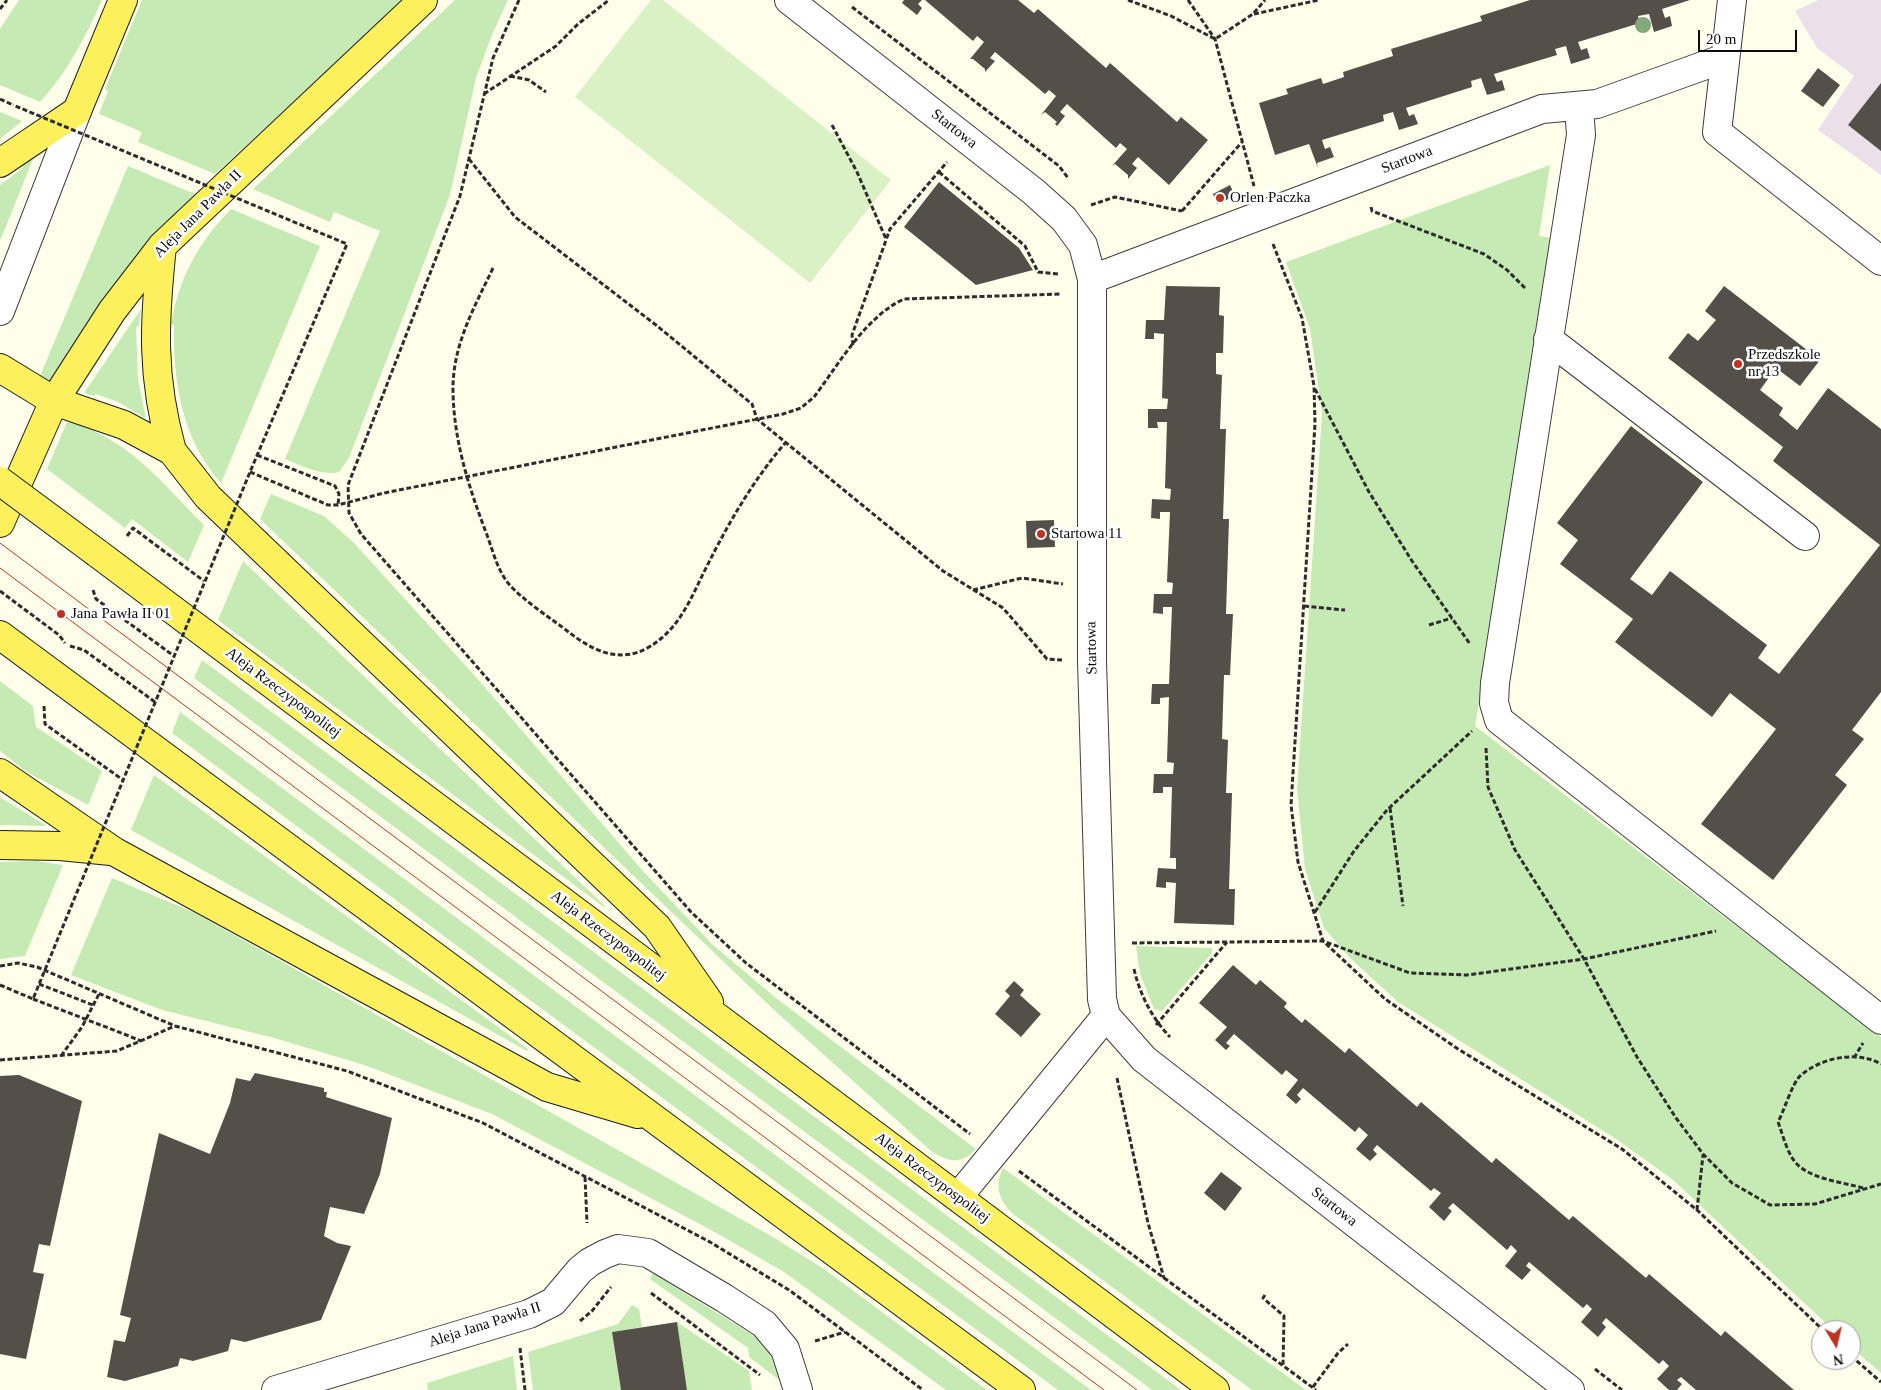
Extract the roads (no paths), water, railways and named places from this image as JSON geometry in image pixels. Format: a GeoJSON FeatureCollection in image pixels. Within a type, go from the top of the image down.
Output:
{"type":"FeatureCollection","features":[{"type":"Feature","properties":{"kind":"main road"},"geometry":{"type":"LineString","coordinates":[[0,163],[77,111],[123,0]]}},
{"type":"Feature","properties":{"kind":"main road","name":"Aleja Jana Pawła II"},"geometry":{"type":"LineString","coordinates":[[0,523],[54,401],[112,310],[162,246],[422,0]]}},
{"type":"Feature","properties":{"kind":"main road"},"geometry":{"type":"LineString","coordinates":[[162,246],[155,314],[155,367],[164,421],[172,451],[208,497],[657,928],[723,1022]]}},
{"type":"Feature","properties":{"kind":"main road"},"geometry":{"type":"LineString","coordinates":[[0,368],[54,401],[124,425],[172,451]]}},
{"type":"Feature","properties":{"kind":"main road","name":"Aleja Rzeczypospolitej"},"geometry":{"type":"LineString","coordinates":[[0,481],[1215,1390]]}},
{"type":"Feature","properties":{"kind":"main road"},"geometry":{"type":"LineString","coordinates":[[0,634],[1021,1390]]}},
{"type":"Feature","properties":{"kind":"main road"},"geometry":{"type":"LineString","coordinates":[[0,774],[116,852],[547,1087],[656,1119]]}},
{"type":"Feature","properties":{"kind":"main road"},"geometry":{"type":"LineString","coordinates":[[0,845],[60,846],[116,852]]}},
{"type":"Feature","properties":{"kind":"street","name":"Startowa"},"geometry":{"type":"LineString","coordinates":[[790,0],[1034,192],[1064,220],[1083,246],[1091,279],[1092,661],[1099,943],[1102,999],[1106,1016],[1144,1059],[1570,1390]]}},
{"type":"Feature","properties":{"kind":"street"},"geometry":{"type":"LineString","coordinates":[[1732,0],[1717,132],[1881,261]]}},
{"type":"Feature","properties":{"kind":"street","name":"Startowa"},"geometry":{"type":"LineString","coordinates":[[1091,279],[1542,109],[1597,104],[1725,58]]}},
{"type":"Feature","properties":{"kind":"street"},"geometry":{"type":"LineString","coordinates":[[1579,107],[1581,135],[1495,683],[1494,703],[1499,720],[1881,1020]]}},
{"type":"Feature","properties":{"kind":"street"},"geometry":{"type":"LineString","coordinates":[[0,310],[77,111]]}},
{"type":"Feature","properties":{"kind":"street"},"geometry":{"type":"LineString","coordinates":[[1550,329],[1805,536]]}},
{"type":"Feature","properties":{"kind":"street"},"geometry":{"type":"LineString","coordinates":[[958,1197],[1106,1016]]}},
{"type":"Feature","properties":{"kind":"street","name":"Aleja Jana Pawła II"},"geometry":{"type":"LineString","coordinates":[[276,1390],[529,1314],[553,1302],[590,1262],[618,1249],[634,1250],[657,1257],[764,1324],[785,1349],[798,1390]]}},
{"type":"Feature","properties":{"kind":"tram line"},"geometry":{"type":"LineString","coordinates":[[0,543],[1137,1390]]}},
{"type":"Feature","properties":{"kind":"tram line"},"geometry":{"type":"LineString","coordinates":[[0,568],[1104,1390]]}},
{"type":"Feature","properties":{"kind":"place","name":"Orlen Paczka"},"geometry":{"type":"Point","coordinates":[1220,198]}},
{"type":"Feature","properties":{"kind":"place","name":"Przedszkole nr 13"},"geometry":{"type":"Point","coordinates":[1738,364]}},
{"type":"Feature","properties":{"kind":"place","name":"Startowa 11"},"geometry":{"type":"Point","coordinates":[1041,534]}},
{"type":"Feature","properties":{"kind":"place","name":"Jana Pawła II 01"},"geometry":{"type":"Point","coordinates":[61,614]}}]}
